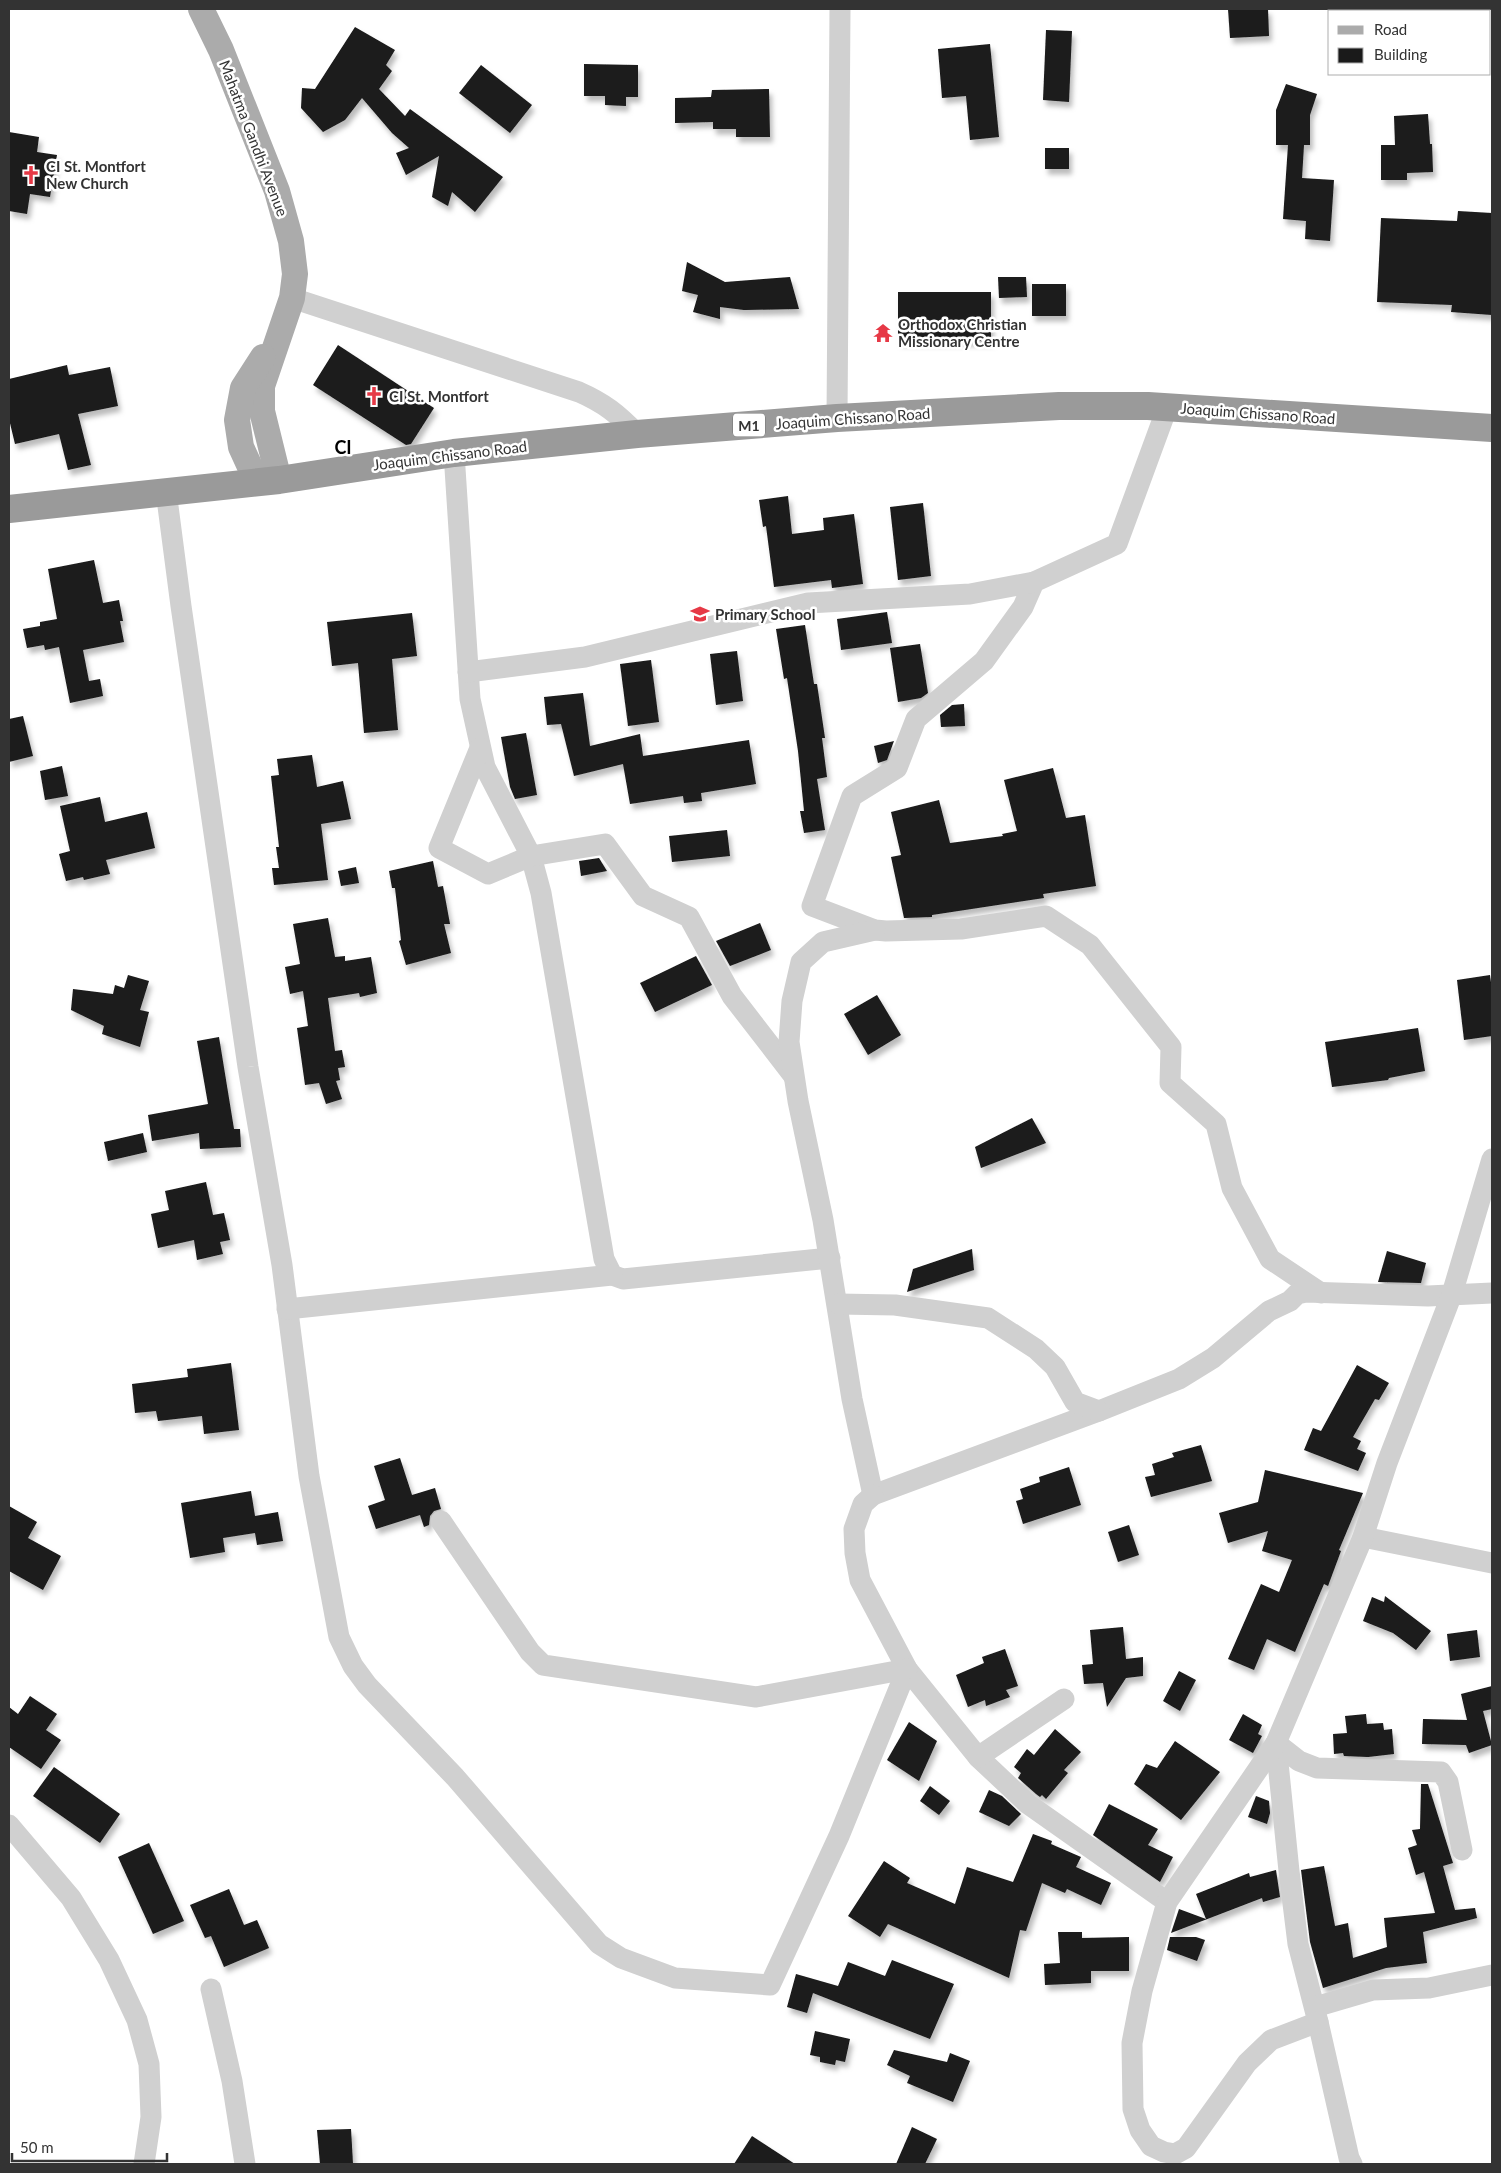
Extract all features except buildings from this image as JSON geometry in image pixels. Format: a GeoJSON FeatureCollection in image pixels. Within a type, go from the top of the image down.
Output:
{"type":"FeatureCollection","features":[{"type":"Feature","properties":{"kind":"highway","name":"Joaquim Chissano Road"},"geometry":{"type":"LineString","coordinates":[[9,509],[268,481],[454,453],[637,434],[837,418],[1059,406],[1167,408],[1492,428]]}},
{"type":"Feature","properties":{"kind":"main road","name":"Mahatma Gandhi Avenue"},"geometry":{"type":"LineString","coordinates":[[201,9],[221,50],[277,191],[291,241],[295,274],[292,298],[281,329],[243,388],[237,420],[241,448],[268,481]]}},
{"type":"Feature","properties":{"kind":"street"},"geometry":{"type":"LineString","coordinates":[[837,418],[840,9]]}},
{"type":"Feature","properties":{"kind":"street"},"geometry":{"type":"LineString","coordinates":[[292,298],[579,392],[606,405],[637,434]]}},
{"type":"Feature","properties":{"kind":"street"},"geometry":{"type":"LineString","coordinates":[[468,672],[585,657],[808,603],[970,594],[1034,582],[1117,544],[1167,408]]}},
{"type":"Feature","properties":{"kind":"street"},"geometry":{"type":"LineString","coordinates":[[454,453],[470,699],[485,767],[530,856],[541,893],[604,1259],[612,1275]]}},
{"type":"Feature","properties":{"kind":"street"},"geometry":{"type":"LineString","coordinates":[[166,491],[248,1067],[287,1309],[314,1505],[339,1637],[353,1666],[368,1685],[455,1777],[600,1944],[621,1958],[675,1978],[770,1985],[838,1836],[907,1669]]}},
{"type":"Feature","properties":{"kind":"street"},"geometry":{"type":"LineString","coordinates":[[1034,582],[1023,607],[984,661],[916,719],[897,768],[852,796],[812,906],[875,930],[886,932],[961,928],[1046,916],[1090,945],[1171,1047],[1170,1083],[1216,1124],[1232,1188],[1270,1259],[1321,1293]]}},
{"type":"Feature","properties":{"kind":"street"},"geometry":{"type":"LineString","coordinates":[[480,748],[439,848],[488,874],[530,856],[605,844],[643,896],[689,917],[732,996],[794,1077]]}},
{"type":"Feature","properties":{"kind":"street"},"geometry":{"type":"LineString","coordinates":[[874,1494],[852,1399],[830,1258],[794,1077],[789,1042],[792,1001],[802,962],[823,942],[875,930]]}},
{"type":"Feature","properties":{"kind":"street"},"geometry":{"type":"LineString","coordinates":[[1492,1159],[1488,1200],[1387,1463],[1363,1537],[1276,1743],[1167,1902],[1142,1991],[1132,2043],[1133,2109],[1140,2130],[1160,2157],[1175,2154],[1186,2148],[1247,2063],[1271,2040],[1316,2014],[1373,1990],[1429,1988],[1492,1975]]}},
{"type":"Feature","properties":{"kind":"street"},"geometry":{"type":"LineString","coordinates":[[287,1309],[612,1275],[624,1279],[830,1258]]}},
{"type":"Feature","properties":{"kind":"street"},"geometry":{"type":"LineString","coordinates":[[1167,1902],[1028,1804],[978,1756],[907,1669],[860,1580],[855,1552],[854,1529],[863,1504],[874,1494],[1099,1411],[1179,1378],[1213,1358],[1269,1311],[1290,1301],[1297,1294],[1428,1296],[1492,1293]]}},
{"type":"Feature","properties":{"kind":"street"},"geometry":{"type":"LineString","coordinates":[[838,1304],[895,1305],[988,1318],[1036,1348],[1055,1367],[1075,1402],[1099,1411]]}},
{"type":"Feature","properties":{"kind":"street"},"geometry":{"type":"LineString","coordinates":[[441,1521],[530,1652],[543,1666],[756,1697],[907,1669]]}},
{"type":"Feature","properties":{"kind":"street"},"geometry":{"type":"LineString","coordinates":[[1363,1537],[1492,1563]]}},
{"type":"Feature","properties":{"kind":"street"},"geometry":{"type":"LineString","coordinates":[[978,1756],[1064,1699]]}},
{"type":"Feature","properties":{"kind":"street"},"geometry":{"type":"LineString","coordinates":[[1276,1743],[1299,1761],[1317,1768],[1441,1772],[1448,1782],[1462,1850]]}},
{"type":"Feature","properties":{"kind":"street"},"geometry":{"type":"LineString","coordinates":[[1276,1743],[1298,1944],[1352,2164]]}},
{"type":"Feature","properties":{"kind":"street"},"geometry":{"type":"LineString","coordinates":[[9,1825],[71,1898],[109,1960],[137,2020],[149,2064],[151,2117],[144,2164]]}},
{"type":"Feature","properties":{"kind":"street"},"geometry":{"type":"LineString","coordinates":[[211,1989],[232,2080],[245,2164]]}},
{"type":"Feature","properties":{"kind":"place","name":"CI St. Montfort New Church"},"geometry":{"type":"Point","coordinates":[31,175]}},
{"type":"Feature","properties":{"kind":"place","name":"Orthodox Christian Missionary Centre"},"geometry":{"type":"Point","coordinates":[883,333]}},
{"type":"Feature","properties":{"kind":"place","name":"CI St. Montfort"},"geometry":{"type":"Point","coordinates":[374,396]}},
{"type":"Feature","properties":{"kind":"place","name":"Primary School"},"geometry":{"type":"Point","coordinates":[700,614]}},
{"type":"Feature","properties":{"kind":"district","name":"CI"},"geometry":{"type":"Point","coordinates":[343,447]}}]}
